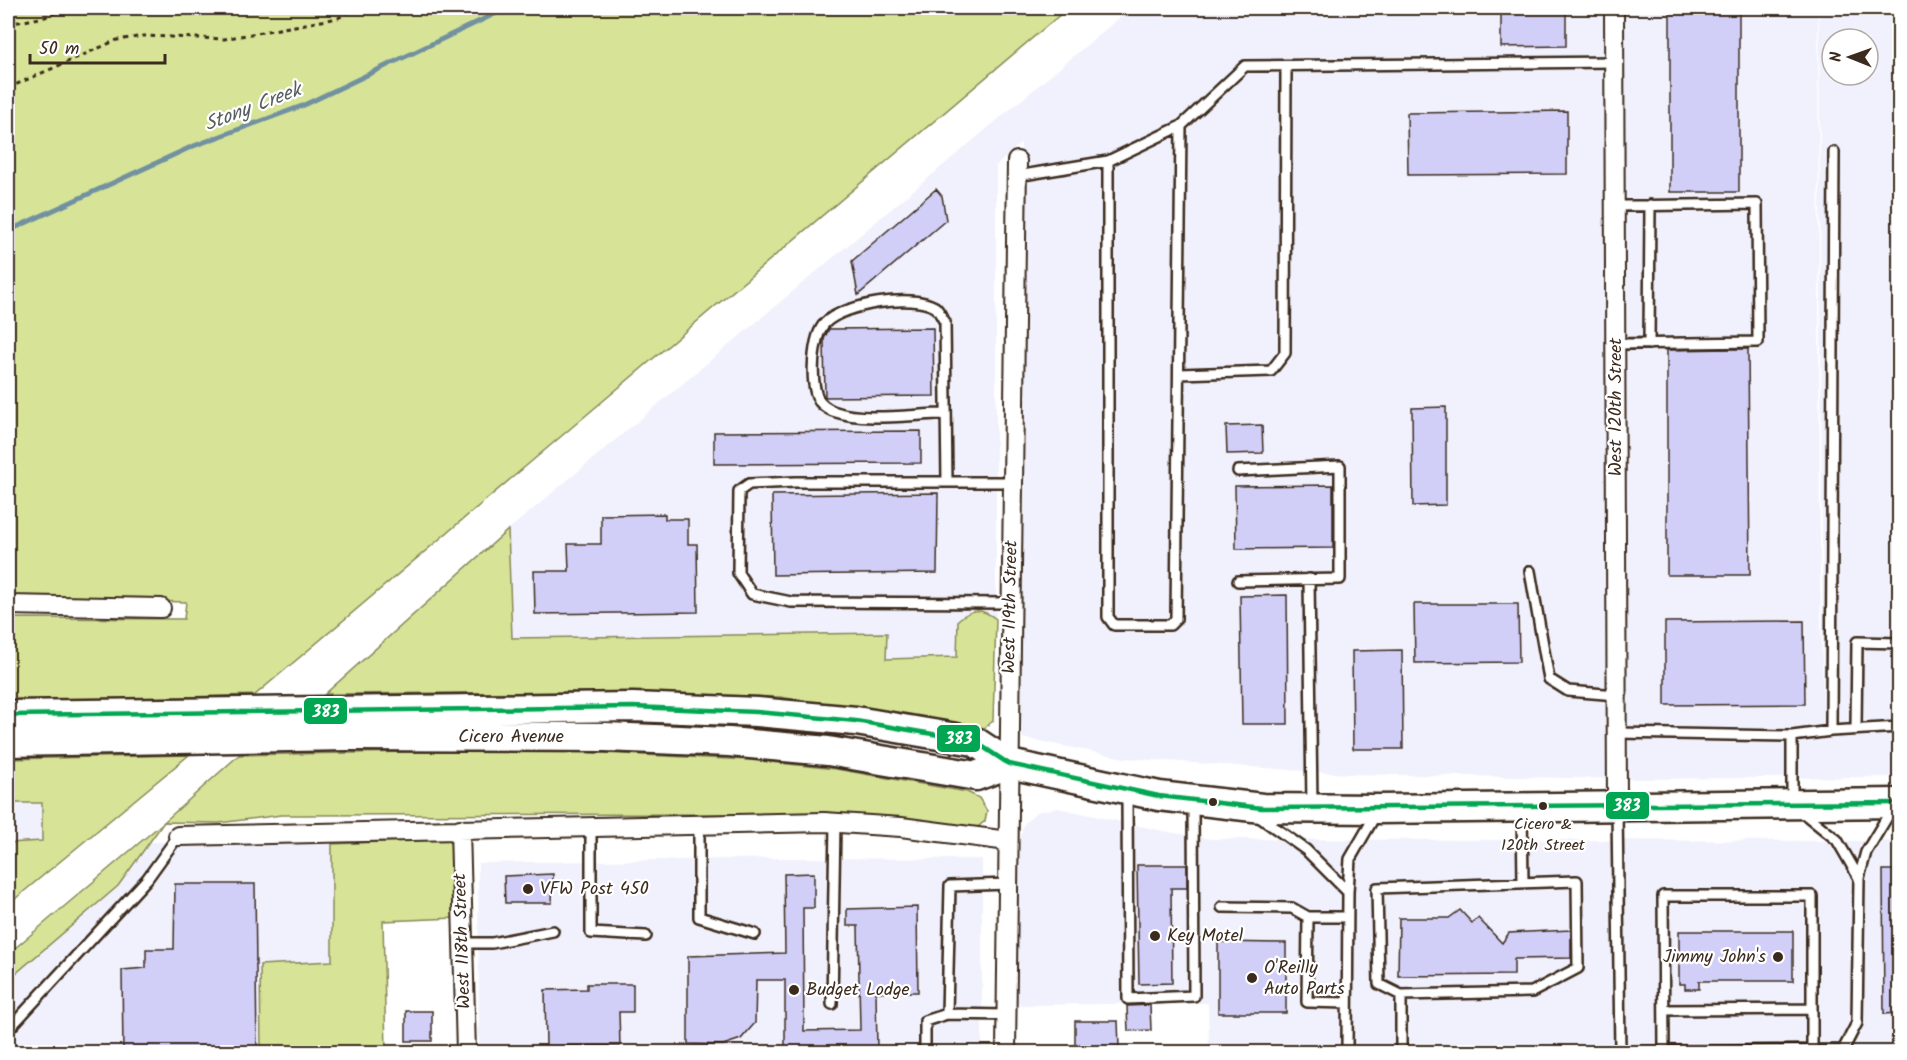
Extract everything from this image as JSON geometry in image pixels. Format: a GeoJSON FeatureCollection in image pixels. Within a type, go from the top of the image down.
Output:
{"type":"FeatureCollection","features":[{"type":"Feature","properties":{"kind":"main road","name":"Cicero Avenue"},"geometry":{"type":"LineString","coordinates":[[8,715],[633,707],[757,712],[856,721],[974,741],[1009,764],[1127,789],[1243,806],[1378,809],[1898,803]]}},
{"type":"Feature","properties":{"kind":"main road","name":"Cicero Avenue"},"geometry":{"type":"LineString","coordinates":[[8,742],[348,736],[605,737],[729,742],[828,751],[976,776],[1009,764]]}},
{"type":"Feature","properties":{"kind":"street","name":"West 120th Street"},"geometry":{"type":"LineString","coordinates":[[1614,8],[1617,806]]}},
{"type":"Feature","properties":{"kind":"street","name":"West 119th Street"},"geometry":{"type":"LineString","coordinates":[[1006,1053],[1017,168]]}},
{"type":"Feature","properties":{"kind":"street"},"geometry":{"type":"LineString","coordinates":[[8,605],[162,608]]}},
{"type":"Feature","properties":{"kind":"street"},"geometry":{"type":"LineString","coordinates":[[178,836],[591,826],[835,823],[901,827],[1008,841]]}},
{"type":"Feature","properties":{"kind":"street","name":"West 118th Street"},"geometry":{"type":"LineString","coordinates":[[460,829],[466,1053]]}},
{"type":"Feature","properties":{"kind":"lane"},"geometry":{"type":"LineString","coordinates":[[1017,168],[1108,161],[1181,126],[1245,66],[1614,62]]}},
{"type":"Feature","properties":{"kind":"lane"},"geometry":{"type":"LineString","coordinates":[[1179,374],[1271,371],[1285,353],[1286,66]]}},
{"type":"Feature","properties":{"kind":"lane"},"geometry":{"type":"LineString","coordinates":[[1108,161],[1108,617],[1114,625],[1170,625],[1176,618],[1181,126]]}},
{"type":"Feature","properties":{"kind":"lane"},"geometry":{"type":"LineString","coordinates":[[1831,731],[1834,152]]}},
{"type":"Feature","properties":{"kind":"lane"},"geometry":{"type":"LineString","coordinates":[[1615,206],[1757,204],[1758,342],[1615,344]]}},
{"type":"Feature","properties":{"kind":"lane"},"geometry":{"type":"LineString","coordinates":[[1649,344],[1650,205]]}},
{"type":"Feature","properties":{"kind":"lane"},"geometry":{"type":"LineString","coordinates":[[946,414],[857,415],[835,412],[820,403],[815,388],[814,361],[816,340],[825,323],[847,310],[866,303],[921,302],[936,308],[945,322],[946,414],[946,482]]}},
{"type":"Feature","properties":{"kind":"lane"},"geometry":{"type":"LineString","coordinates":[[1238,471],[1340,466],[1340,579],[1238,581]]}},
{"type":"Feature","properties":{"kind":"lane"},"geometry":{"type":"LineString","coordinates":[[1011,603],[791,602],[752,594],[738,573],[739,491],[749,484],[1012,482]]}},
{"type":"Feature","properties":{"kind":"lane"},"geometry":{"type":"LineString","coordinates":[[1530,571],[1549,678],[1568,691],[1617,695]]}},
{"type":"Feature","properties":{"kind":"lane"},"geometry":{"type":"LineString","coordinates":[[1309,579],[1312,808]]}},
{"type":"Feature","properties":{"kind":"lane"},"geometry":{"type":"LineString","coordinates":[[1856,728],[1857,642],[1899,643]]}},
{"type":"Feature","properties":{"kind":"lane"},"geometry":{"type":"LineString","coordinates":[[1617,733],[1792,736],[1856,728],[1899,727]]}},
{"type":"Feature","properties":{"kind":"lane"},"geometry":{"type":"LineString","coordinates":[[1792,736],[1792,804],[1837,840],[1859,878]]}},
{"type":"Feature","properties":{"kind":"lane"},"geometry":{"type":"LineString","coordinates":[[1127,789],[1128,999],[1194,996],[1193,800]]}},
{"type":"Feature","properties":{"kind":"lane"},"geometry":{"type":"LineString","coordinates":[[1614,1053],[1844,1051],[1857,1023],[1859,878],[1866,852],[1898,803]]}},
{"type":"Feature","properties":{"kind":"lane"},"geometry":{"type":"LineString","coordinates":[[1243,806],[1306,850],[1348,892]]}},
{"type":"Feature","properties":{"kind":"lane"},"geometry":{"type":"LineString","coordinates":[[1617,806],[1620,1052]]}},
{"type":"Feature","properties":{"kind":"lane"},"geometry":{"type":"LineString","coordinates":[[1522,807],[1523,883]]}},
{"type":"Feature","properties":{"kind":"lane"},"geometry":{"type":"LineString","coordinates":[[1347,1053],[1350,859],[1378,809]]}},
{"type":"Feature","properties":{"kind":"lane"},"geometry":{"type":"LineString","coordinates":[[832,1004],[835,823]]}},
{"type":"Feature","properties":{"kind":"lane"},"geometry":{"type":"LineString","coordinates":[[699,825],[699,917],[755,934]]}},
{"type":"Feature","properties":{"kind":"lane"},"geometry":{"type":"LineString","coordinates":[[591,826],[591,933],[646,936]]}},
{"type":"Feature","properties":{"kind":"lane"},"geometry":{"type":"LineString","coordinates":[[8,1030],[147,879],[178,836]]}},
{"type":"Feature","properties":{"kind":"lane"},"geometry":{"type":"LineString","coordinates":[[1577,881],[1578,968],[1532,992],[1401,995],[1379,984],[1377,888],[1577,881]]}},
{"type":"Feature","properties":{"kind":"lane"},"geometry":{"type":"LineString","coordinates":[[947,1014],[950,886],[1008,884]]}},
{"type":"Feature","properties":{"kind":"lane"},"geometry":{"type":"LineString","coordinates":[[1664,1052],[1663,896],[1812,896],[1812,1050]]}},
{"type":"Feature","properties":{"kind":"lane"},"geometry":{"type":"LineString","coordinates":[[1221,907],[1292,908],[1308,917],[1348,917]]}},
{"type":"Feature","properties":{"kind":"lane"},"geometry":{"type":"LineString","coordinates":[[1308,917],[1307,1002],[1347,1003]]}},
{"type":"Feature","properties":{"kind":"lane"},"geometry":{"type":"LineString","coordinates":[[464,944],[492,943],[553,931]]}},
{"type":"Feature","properties":{"kind":"lane"},"geometry":{"type":"LineString","coordinates":[[1401,995],[1401,1053]]}},
{"type":"Feature","properties":{"kind":"lane"},"geometry":{"type":"LineString","coordinates":[[1664,1010],[1812,1009]]}},
{"type":"Feature","properties":{"kind":"lane"},"geometry":{"type":"LineString","coordinates":[[925,1053],[925,1022],[947,1014],[1007,1015]]}},
{"type":"Feature","properties":{"kind":"path"},"geometry":{"type":"LineString","coordinates":[[8,24],[45,17],[67,8]]}},
{"type":"Feature","properties":{"kind":"path"},"geometry":{"type":"LineString","coordinates":[[8,88],[117,40],[144,36],[224,39],[338,18],[356,8]]}},
{"type":"Feature","properties":{"kind":"shaded area"},"geometry":{"type":"Polygon","coordinates":[[[1131,8],[1818,8],[1820,580],[1823,709],[1819,8],[1899,8],[1899,777],[1628,779],[1347,774],[1124,758],[1022,738],[1021,143],[996,166],[996,619],[984,610],[957,657],[886,659],[886,633],[511,638],[508,530],[1131,8]]]}},
{"type":"Feature","properties":{"kind":"shaded area"},"geometry":{"type":"Polygon","coordinates":[[[8,803],[42,803],[42,841],[8,843],[8,803]]]}},
{"type":"Feature","properties":{"kind":"shaded area"},"geometry":{"type":"Polygon","coordinates":[[[1058,808],[1211,839],[1899,841],[1899,1052],[1209,1052],[1208,1003],[1015,1005],[1020,839],[1024,824],[1036,812],[1058,808]]]}},
{"type":"Feature","properties":{"kind":"shaded area"},"geometry":{"type":"Polygon","coordinates":[[[150,842],[332,844],[332,961],[261,965],[261,1052],[8,1052],[8,980],[118,886],[150,842]]]}},
{"type":"Feature","properties":{"kind":"shaded area"},"geometry":{"type":"Polygon","coordinates":[[[780,858],[982,859],[982,1052],[479,1052],[478,863],[780,858]]]}},
{"type":"Feature","properties":{"kind":"green space"},"geometry":{"type":"Polygon","coordinates":[[[8,8],[1068,8],[255,695],[8,702],[8,618],[184,619],[186,602],[8,597],[8,8]]]}},
{"type":"Feature","properties":{"kind":"green space"},"geometry":{"type":"Polygon","coordinates":[[[508,530],[512,638],[887,633],[886,659],[957,657],[958,620],[968,613],[981,611],[996,619],[993,721],[982,730],[780,697],[602,692],[325,694],[508,530]]]}},
{"type":"Feature","properties":{"kind":"green space"},"geometry":{"type":"Polygon","coordinates":[[[539,750],[749,760],[836,769],[967,792],[979,798],[987,811],[985,821],[975,829],[958,830],[882,817],[776,814],[281,815],[219,823],[164,822],[239,755],[539,750]]]}},
{"type":"Feature","properties":{"kind":"green space"},"geometry":{"type":"Polygon","coordinates":[[[189,755],[8,905],[8,843],[42,841],[42,803],[8,803],[8,759],[189,755]]]}},
{"type":"Feature","properties":{"kind":"green space"},"geometry":{"type":"Polygon","coordinates":[[[164,822],[118,886],[8,980],[8,954],[164,822]]]}},
{"type":"Feature","properties":{"kind":"green space"},"geometry":{"type":"Polygon","coordinates":[[[453,839],[455,918],[383,921],[386,1052],[261,1052],[260,965],[332,961],[332,844],[453,839]]]}},
{"type":"Feature","properties":{"kind":"building"},"geometry":{"type":"Polygon","coordinates":[[[1501,8],[1566,8],[1566,46],[1501,47],[1501,8]]]}},
{"type":"Feature","properties":{"kind":"building"},"geometry":{"type":"Polygon","coordinates":[[[1670,8],[1739,8],[1739,192],[1670,192],[1670,8]]]}},
{"type":"Feature","properties":{"kind":"building"},"geometry":{"type":"Polygon","coordinates":[[[1567,111],[1567,174],[1408,175],[1407,113],[1567,111]]]}},
{"type":"Feature","properties":{"kind":"building"},"geometry":{"type":"Polygon","coordinates":[[[936,189],[942,196],[946,220],[858,295],[852,261],[936,189]]]}},
{"type":"Feature","properties":{"kind":"building"},"geometry":{"type":"Polygon","coordinates":[[[933,328],[934,396],[825,397],[824,339],[829,329],[933,328]]]}},
{"type":"Feature","properties":{"kind":"building"},"geometry":{"type":"Polygon","coordinates":[[[1748,349],[1750,575],[1667,575],[1667,350],[1748,349]]]}},
{"type":"Feature","properties":{"kind":"building"},"geometry":{"type":"Polygon","coordinates":[[[1446,407],[1446,505],[1413,506],[1412,408],[1446,407]]]}},
{"type":"Feature","properties":{"kind":"building"},"geometry":{"type":"Polygon","coordinates":[[[1262,425],[1263,453],[1227,454],[1226,426],[1262,425]]]}},
{"type":"Feature","properties":{"kind":"building"},"geometry":{"type":"Polygon","coordinates":[[[921,431],[921,463],[714,464],[714,432],[921,431]]]}},
{"type":"Feature","properties":{"kind":"building"},"geometry":{"type":"Polygon","coordinates":[[[1333,485],[1333,548],[1236,549],[1235,486],[1333,485]]]}},
{"type":"Feature","properties":{"kind":"building"},"geometry":{"type":"Polygon","coordinates":[[[938,493],[937,573],[773,575],[772,495],[938,493]]]}},
{"type":"Feature","properties":{"kind":"building"},"geometry":{"type":"Polygon","coordinates":[[[665,514],[665,519],[688,519],[688,544],[697,544],[698,612],[535,614],[534,571],[569,571],[568,544],[601,544],[601,515],[665,514]]]}},
{"type":"Feature","properties":{"kind":"building"},"geometry":{"type":"Polygon","coordinates":[[[1287,595],[1288,724],[1242,724],[1240,596],[1287,595]]]}},
{"type":"Feature","properties":{"kind":"building"},"geometry":{"type":"Polygon","coordinates":[[[1414,604],[1518,604],[1519,662],[1415,663],[1414,604]]]}},
{"type":"Feature","properties":{"kind":"building"},"geometry":{"type":"Polygon","coordinates":[[[1804,621],[1805,704],[1665,705],[1665,622],[1804,621]]]}},
{"type":"Feature","properties":{"kind":"building"},"geometry":{"type":"Polygon","coordinates":[[[1402,650],[1403,749],[1353,749],[1352,651],[1402,650]]]}},
{"type":"Feature","properties":{"kind":"building","name":"Key Motel"},"geometry":{"type":"Polygon","coordinates":[[[1137,865],[1187,865],[1187,888],[1171,888],[1172,983],[1139,984],[1137,865]]]}},
{"type":"Feature","properties":{"kind":"building"},"geometry":{"type":"Polygon","coordinates":[[[1883,870],[1899,870],[1899,1013],[1884,1014],[1883,870]]]}},
{"type":"Feature","properties":{"kind":"building"},"geometry":{"type":"Polygon","coordinates":[[[814,873],[814,908],[803,908],[804,1031],[860,1030],[858,926],[847,926],[847,909],[917,907],[918,992],[876,992],[877,1049],[785,1050],[785,980],[756,980],[755,1023],[741,1039],[723,1045],[688,1044],[688,956],[785,953],[784,874],[814,873]]]}},
{"type":"Feature","properties":{"kind":"building","name":"VFW Post 450"},"geometry":{"type":"Polygon","coordinates":[[[553,874],[552,903],[505,903],[504,876],[553,874]]]}},
{"type":"Feature","properties":{"kind":"building"},"geometry":{"type":"Polygon","coordinates":[[[175,884],[255,884],[257,1053],[123,1053],[122,970],[146,968],[146,949],[174,949],[175,884]]]}},
{"type":"Feature","properties":{"kind":"building"},"geometry":{"type":"Polygon","coordinates":[[[1460,910],[1472,923],[1478,918],[1502,943],[1509,933],[1571,930],[1571,958],[1514,959],[1514,975],[1398,976],[1399,918],[1449,918],[1460,910]]]}},
{"type":"Feature","properties":{"kind":"building"},"geometry":{"type":"Polygon","coordinates":[[[1679,931],[1793,931],[1793,981],[1699,981],[1699,989],[1685,989],[1685,984],[1679,984],[1679,931]]]}},
{"type":"Feature","properties":{"kind":"building","name":"O'Reilly Auto Parts"},"geometry":{"type":"Polygon","coordinates":[[[1218,942],[1286,943],[1286,1013],[1218,1013],[1218,942]]]}},
{"type":"Feature","properties":{"kind":"building"},"geometry":{"type":"Polygon","coordinates":[[[587,984],[633,984],[633,1012],[619,1012],[620,1046],[546,1046],[545,990],[587,989],[587,984]]]}},
{"type":"Feature","properties":{"kind":"building"},"geometry":{"type":"Polygon","coordinates":[[[1150,1005],[1151,1030],[1128,1031],[1127,1006],[1150,1005]]]}},
{"type":"Feature","properties":{"kind":"building"},"geometry":{"type":"Polygon","coordinates":[[[406,1011],[432,1011],[432,1041],[406,1041],[406,1011]]]}},
{"type":"Feature","properties":{"kind":"building"},"geometry":{"type":"Polygon","coordinates":[[[1075,1021],[1118,1021],[1119,1047],[1075,1047],[1075,1021]]]}},
{"type":"Feature","properties":{"kind":"waterway","name":"Stony Creek"},"geometry":{"type":"LineString","coordinates":[[8,231],[191,147],[302,106],[507,8]]}},
{"type":"Feature","properties":{"kind":"transit line","name":"383"},"geometry":{"type":"LineString","coordinates":[[8,715],[633,707],[757,712],[856,721],[974,741],[1009,764],[1159,796],[1262,808],[1900,803]]}},
{"type":"Feature","properties":{"kind":"place","name":"Cicero & 120th Street"},"geometry":{"type":"Point","coordinates":[1543,806]}},
{"type":"Feature","properties":{"kind":"place","name":"VFW Post 450"},"geometry":{"type":"Point","coordinates":[528,889]}},
{"type":"Feature","properties":{"kind":"place","name":"Key Motel"},"geometry":{"type":"Point","coordinates":[1155,936]}},
{"type":"Feature","properties":{"kind":"place","name":"Jimmy John's"},"geometry":{"type":"Point","coordinates":[1778,957]}},
{"type":"Feature","properties":{"kind":"place","name":"O'Reilly Auto Parts"},"geometry":{"type":"Point","coordinates":[1252,978]}},
{"type":"Feature","properties":{"kind":"place","name":"Budget Lodge"},"geometry":{"type":"Point","coordinates":[794,990]}}]}
